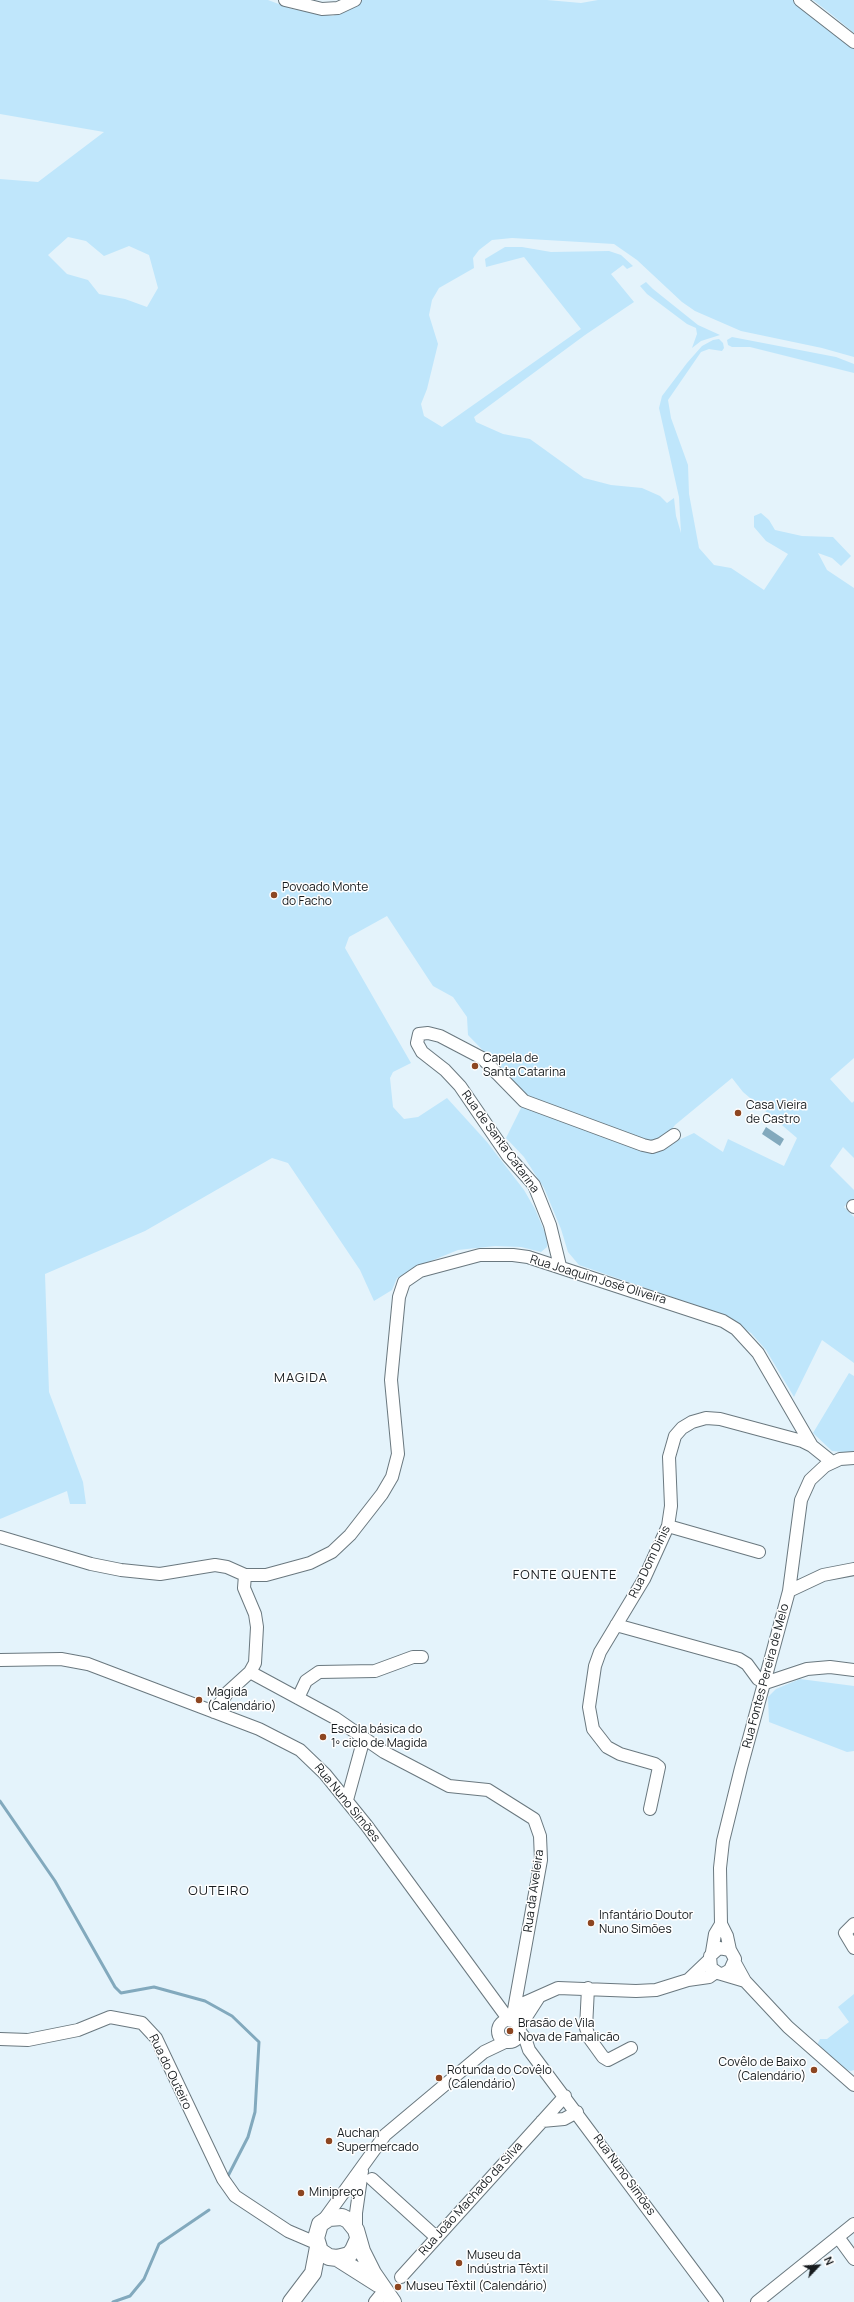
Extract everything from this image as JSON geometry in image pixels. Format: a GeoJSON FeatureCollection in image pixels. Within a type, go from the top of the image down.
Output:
{"type":"FeatureCollection","features":[{"type":"Feature","properties":{"kind":"main road"},"geometry":{"type":"LineString","coordinates":[[313,2273],[319,2235],[335,2216],[342,2217],[348,2220],[357,2234],[383,2295]]}},
{"type":"Feature","properties":{"kind":"main road"},"geometry":{"type":"LineString","coordinates":[[291,2302],[313,2273],[335,2258],[349,2255],[356,2245],[357,2234]]}},
{"type":"Feature","properties":{"kind":"main road"},"geometry":{"type":"LineString","coordinates":[[319,2235],[324,2254],[335,2258],[383,2295]]}},
{"type":"Feature","properties":{"kind":"street"},"geometry":{"type":"LineString","coordinates":[[285,0],[322,9],[338,8],[355,0]]}},
{"type":"Feature","properties":{"kind":"street"},"geometry":{"type":"LineString","coordinates":[[800,0],[854,42]]}},
{"type":"Feature","properties":{"kind":"street","name":"Rua de Santa Catarina"},"geometry":{"type":"LineString","coordinates":[[560,1266],[550,1225],[534,1185],[508,1156],[460,1086],[445,1070],[422,1052],[417,1042],[419,1034],[428,1033],[440,1036],[482,1058],[524,1101],[643,1145],[652,1147],[661,1144],[674,1135]]}},
{"type":"Feature","properties":{"kind":"street","name":"Rua Joaquim José Oliveira"},"geometry":{"type":"LineString","coordinates":[[245,1575],[266,1575],[310,1563],[332,1552],[350,1535],[382,1494],[392,1477],[398,1454],[391,1380],[401,1289],[409,1277],[420,1271],[480,1255],[513,1255],[560,1266],[709,1315],[736,1329],[758,1353],[812,1446]]}},
{"type":"Feature","properties":{"kind":"street","name":"Rua Dom Dinis"},"geometry":{"type":"LineString","coordinates":[[650,1808],[659,1773],[658,1767],[655,1764],[620,1754],[607,1747],[599,1739],[590,1718],[589,1708],[595,1666],[600,1652],[644,1579],[668,1526],[671,1506],[669,1457],[675,1436],[686,1424],[706,1418],[720,1419],[791,1438],[812,1446],[832,1462]]}},
{"type":"Feature","properties":{"kind":"street","name":"Rua Fontes Pereira de Melo"},"geometry":{"type":"LineString","coordinates":[[851,2080],[793,2032],[745,1981],[732,1956],[727,1936],[721,1924],[720,1868],[723,1841],[740,1768],[789,1591],[805,1489],[818,1471],[832,1462],[854,1458]]}},
{"type":"Feature","properties":{"kind":"street"},"geometry":{"type":"LineString","coordinates":[[668,1526],[758,1552]]}},
{"type":"Feature","properties":{"kind":"street"},"geometry":{"type":"LineString","coordinates":[[0,1537],[114,1569],[160,1574],[214,1565],[227,1567],[245,1575],[244,1588],[254,1614],[257,1627],[255,1663],[250,1672],[228,1692],[214,1712]]}},
{"type":"Feature","properties":{"kind":"street"},"geometry":{"type":"LineString","coordinates":[[789,1591],[823,1575],[854,1569]]}},
{"type":"Feature","properties":{"kind":"street"},"geometry":{"type":"LineString","coordinates":[[616,1625],[739,1659],[747,1664],[758,1679],[765,1682],[807,1669],[830,1667],[854,1670]]}},
{"type":"Feature","properties":{"kind":"street"},"geometry":{"type":"LineString","coordinates":[[298,1698],[306,1681],[319,1672],[375,1671],[412,1657],[422,1657]]}},
{"type":"Feature","properties":{"kind":"street","name":"Rua Nuno Simões"},"geometry":{"type":"LineString","coordinates":[[0,1660],[61,1659],[81,1662],[264,1732],[300,1750],[321,1769],[347,1800],[496,2003],[528,2050],[565,2096],[717,2302]]}},
{"type":"Feature","properties":{"kind":"street","name":"Rua da Aveleira"},"geometry":{"type":"LineString","coordinates":[[250,1672],[335,1718],[384,1752],[449,1786],[488,1790],[526,1813],[536,1822],[540,1836],[541,1860],[511,2025]]}},
{"type":"Feature","properties":{"kind":"street"},"geometry":{"type":"LineString","coordinates":[[347,1800],[364,1738]]}},
{"type":"Feature","properties":{"kind":"street","name":"Rua Fontes Pereira de Melo"},"geometry":{"type":"LineString","coordinates":[[710,1956],[715,1934],[721,1924]]}},
{"type":"Feature","properties":{"kind":"street"},"geometry":{"type":"LineString","coordinates":[[854,1924],[845,1933],[854,1948]]}},
{"type":"Feature","properties":{"kind":"street"},"geometry":{"type":"LineString","coordinates":[[319,2235],[362,2167],[389,2131],[484,2052],[539,1996],[558,1988],[652,1990],[674,1986],[688,1980],[709,1977],[730,1970],[732,1956],[719,1948],[688,1980]]}},
{"type":"Feature","properties":{"kind":"street"},"geometry":{"type":"LineString","coordinates":[[710,1956],[711,1968],[719,1973]]}},
{"type":"Feature","properties":{"kind":"street","name":"Rua Fontes Pereira de Melo"},"geometry":{"type":"LineString","coordinates":[[719,1973],[745,1981]]}},
{"type":"Feature","properties":{"kind":"street"},"geometry":{"type":"LineString","coordinates":[[588,1988],[586,2028],[590,2039],[603,2057],[608,2060],[631,2048]]}},
{"type":"Feature","properties":{"kind":"street"},"geometry":{"type":"LineString","coordinates":[[511,2025],[539,1996]]}},
{"type":"Feature","properties":{"kind":"street"},"geometry":{"type":"LineString","coordinates":[[496,2003],[511,2025]]}},
{"type":"Feature","properties":{"kind":"street","name":"Rua do Outeiro"},"geometry":{"type":"LineString","coordinates":[[0,2039],[28,2040],[78,2030],[110,2017],[142,2022],[156,2038],[228,2187],[235,2196],[288,2231],[319,2235]]}},
{"type":"Feature","properties":{"kind":"street","name":"Rua João Machado da Silva"},"geometry":{"type":"LineString","coordinates":[[401,2277],[565,2096]]}},
{"type":"Feature","properties":{"kind":"street"},"geometry":{"type":"LineString","coordinates":[[542,2121],[564,2118],[577,2112]]}},
{"type":"Feature","properties":{"kind":"street"},"geometry":{"type":"LineString","coordinates":[[357,2234],[358,2193],[362,2167]]}},
{"type":"Feature","properties":{"kind":"street"},"geometry":{"type":"LineString","coordinates":[[372,2179],[436,2237]]}},
{"type":"Feature","properties":{"kind":"street"},"geometry":{"type":"LineString","coordinates":[[757,2302],[854,2224]]}},
{"type":"Feature","properties":{"kind":"street"},"geometry":{"type":"LineString","coordinates":[[838,2237],[854,2259]]}},
{"type":"Feature","properties":{"kind":"shaded area"},"geometry":{"type":"Polygon","coordinates":[[[0,0],[268,0],[292,9],[333,16],[360,0],[547,0],[581,3],[598,0],[793,0],[854,47],[854,357],[822,348],[741,331],[695,311],[682,302],[637,260],[614,244],[512,238],[492,240],[479,250],[473,258],[474,268],[439,288],[432,300],[429,315],[438,344],[427,389],[421,404],[424,416],[442,427],[581,329],[524,257],[486,267],[485,259],[505,247],[522,247],[551,252],[609,251],[621,255],[633,266],[627,269],[623,265],[611,274],[634,302],[585,335],[474,417],[476,422],[503,434],[530,439],[584,478],[611,485],[642,488],[660,496],[667,503],[674,498],[676,516],[681,533],[679,497],[659,408],[662,396],[687,363],[702,346],[713,340],[719,339],[723,343],[724,348],[722,351],[709,349],[701,352],[668,400],[671,418],[688,465],[689,494],[699,548],[714,565],[731,568],[764,590],[788,554],[766,541],[754,527],[754,516],[761,513],[769,520],[775,530],[802,536],[833,537],[851,556],[841,566],[832,558],[818,553],[827,570],[854,588],[854,1058],[830,1079],[852,1103],[854,1101],[854,1158],[843,1147],[830,1166],[854,1190],[854,1201],[850,1200],[844,1207],[854,1217],[854,1363],[822,1340],[794,1397],[766,1350],[751,1333],[724,1315],[579,1265],[568,1252],[561,1229],[544,1188],[524,1157],[506,1138],[527,1096],[468,1035],[467,1017],[453,997],[433,986],[387,916],[349,937],[345,948],[411,1063],[393,1072],[390,1078],[393,1107],[404,1119],[418,1117],[447,1098],[487,1142],[524,1190],[535,1209],[548,1240],[547,1247],[541,1252],[521,1247],[495,1246],[458,1250],[421,1265],[397,1278],[392,1290],[374,1301],[360,1270],[288,1163],[272,1158],[145,1231],[45,1274],[49,1392],[83,1482],[86,1504],[70,1504],[67,1491],[0,1519],[0,179],[38,182],[104,132],[0,114],[0,0]],[[68,237],[48,255],[67,274],[88,280],[99,294],[125,299],[147,307],[158,288],[149,255],[129,246],[104,256],[86,241],[68,237]],[[732,1078],[675,1125],[657,1150],[694,1133],[723,1152],[728,1139],[784,1166],[797,1138],[743,1092],[732,1078]]]}},
{"type":"Feature","properties":{"kind":"shaded area"},"geometry":{"type":"Polygon","coordinates":[[[813,0],[854,0],[854,33],[831,14],[813,0]]]}},
{"type":"Feature","properties":{"kind":"shaded area"},"geometry":{"type":"Polygon","coordinates":[[[646,282],[698,325],[720,335],[701,341],[692,348],[697,334],[696,328],[687,324],[647,294],[640,286],[646,282]]]}},
{"type":"Feature","properties":{"kind":"shaded area"},"geometry":{"type":"Polygon","coordinates":[[[732,337],[836,357],[854,364],[854,373],[750,347],[732,347],[728,345],[727,340],[732,337]]]}},
{"type":"Feature","properties":{"kind":"shaded area"},"geometry":{"type":"Polygon","coordinates":[[[766,1127],[784,1139],[780,1146],[762,1134],[766,1127]]]}},
{"type":"Feature","properties":{"kind":"shaded area"},"geometry":{"type":"Polygon","coordinates":[[[849,1373],[854,1376],[854,1453],[832,1451],[813,1433],[849,1373]]]}},
{"type":"Feature","properties":{"kind":"shaded area"},"geometry":{"type":"Polygon","coordinates":[[[800,1679],[854,1686],[854,1751],[847,1752],[769,1722],[768,1697],[776,1689],[800,1679]]]}},
{"type":"Feature","properties":{"kind":"shaded area"},"geometry":{"type":"Polygon","coordinates":[[[854,1994],[854,2070],[851,2071],[842,2068],[817,2045],[820,2039],[827,2039],[849,2022],[838,2007],[854,1994]]]}},
{"type":"Feature","properties":{"kind":"waterway"},"geometry":{"type":"LineString","coordinates":[[0,1801],[55,1881],[115,1987],[121,1993],[154,1987],[205,2001],[232,2016],[259,2042],[255,2112],[248,2137],[228,2176]]}},
{"type":"Feature","properties":{"kind":"waterway"},"geometry":{"type":"LineString","coordinates":[[113,2302],[130,2296],[144,2279],[159,2244],[209,2210]]}},
{"type":"Feature","properties":{"kind":"place","name":"Povoado Monte do Facho"},"geometry":{"type":"Point","coordinates":[274,895]}},
{"type":"Feature","properties":{"kind":"place","name":"Capela de Santa Catarina"},"geometry":{"type":"Point","coordinates":[475,1066]}},
{"type":"Feature","properties":{"kind":"place","name":"Casa Vieira de Castro"},"geometry":{"type":"Point","coordinates":[738,1113]}},
{"type":"Feature","properties":{"kind":"place","name":"Magida (Calendário)"},"geometry":{"type":"Point","coordinates":[199,1700]}},
{"type":"Feature","properties":{"kind":"place","name":"Escola básica do 1º ciclo de Magida"},"geometry":{"type":"Point","coordinates":[323,1737]}},
{"type":"Feature","properties":{"kind":"place","name":"Infantário Doutor Nuno Simões"},"geometry":{"type":"Point","coordinates":[591,1923]}},
{"type":"Feature","properties":{"kind":"place","name":"Brasão de Vila Nova de Famalicão"},"geometry":{"type":"Point","coordinates":[510,2031]}},
{"type":"Feature","properties":{"kind":"place","name":"Covêlo de Baixo (Calendário)"},"geometry":{"type":"Point","coordinates":[814,2070]}},
{"type":"Feature","properties":{"kind":"place","name":"Rotunda do Covêlo (Calendário)"},"geometry":{"type":"Point","coordinates":[439,2078]}},
{"type":"Feature","properties":{"kind":"place","name":"Auchan Supermercado"},"geometry":{"type":"Point","coordinates":[329,2141]}},
{"type":"Feature","properties":{"kind":"place","name":"Minipreço"},"geometry":{"type":"Point","coordinates":[301,2193]}},
{"type":"Feature","properties":{"kind":"place","name":"Museu da Indústria Têxtil"},"geometry":{"type":"Point","coordinates":[459,2263]}},
{"type":"Feature","properties":{"kind":"place","name":"Museu Têxtil (Calendário)"},"geometry":{"type":"Point","coordinates":[398,2287]}},
{"type":"Feature","properties":{"kind":"district","name":"MAGIDA"},"geometry":{"type":"Point","coordinates":[301,1378]}},
{"type":"Feature","properties":{"kind":"district","name":"FONTE QUENTE"},"geometry":{"type":"Point","coordinates":[565,1575]}},
{"type":"Feature","properties":{"kind":"district","name":"OUTEIRO"},"geometry":{"type":"Point","coordinates":[219,1891]}}]}
